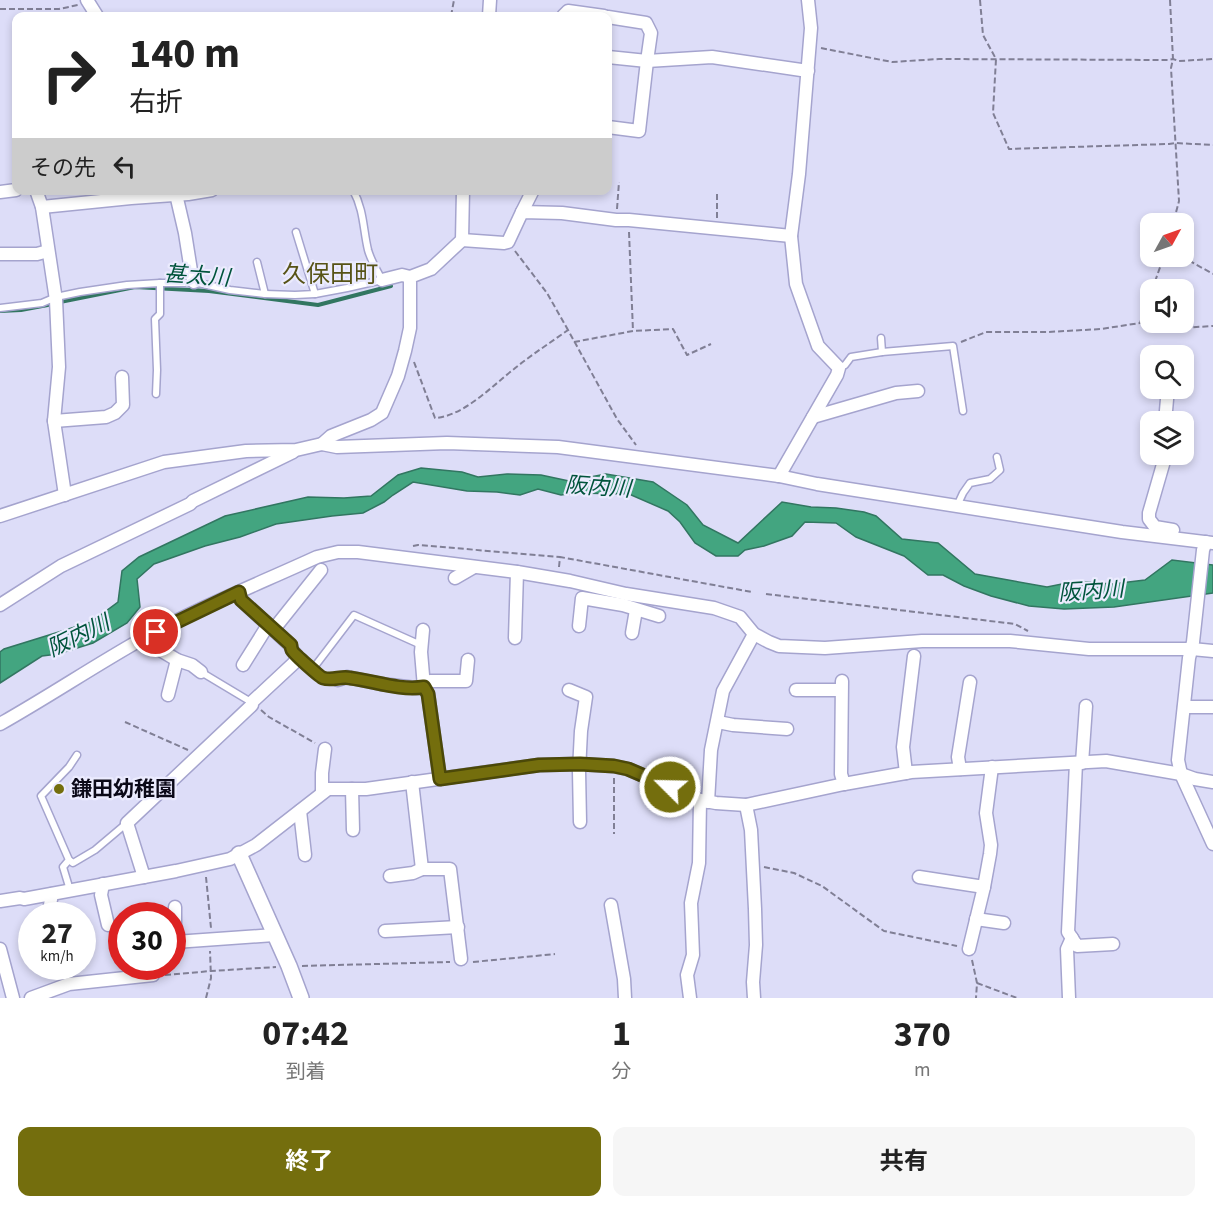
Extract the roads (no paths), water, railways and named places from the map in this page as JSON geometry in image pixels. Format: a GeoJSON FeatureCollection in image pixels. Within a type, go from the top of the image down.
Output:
{"type":"FeatureCollection","features":[{"type":"Feature","properties":{"kind":"street"},"geometry":{"type":"LineString","coordinates":[[779,476],[839,368],[818,346],[796,284],[791,236],[799,174],[811,28],[808,0]]}},
{"type":"Feature","properties":{"kind":"street"},"geometry":{"type":"LineString","coordinates":[[612,18],[646,23],[651,33],[639,131],[612,128]]}},
{"type":"Feature","properties":{"kind":"street"},"geometry":{"type":"LineString","coordinates":[[612,57],[646,61],[712,57],[807,71]]}},
{"type":"Feature","properties":{"kind":"street"},"geometry":{"type":"LineString","coordinates":[[38,195],[42,207],[56,301],[59,367],[54,421],[65,495]]}},
{"type":"Feature","properties":{"kind":"street"},"geometry":{"type":"LineString","coordinates":[[42,207],[148,195]]}},
{"type":"Feature","properties":{"kind":"street"},"geometry":{"type":"LineString","coordinates":[[176,195],[194,282]]}},
{"type":"Feature","properties":{"kind":"street"},"geometry":{"type":"LineString","coordinates":[[382,279],[402,274],[410,277],[431,269],[462,240],[463,195]]}},
{"type":"Feature","properties":{"kind":"street"},"geometry":{"type":"LineString","coordinates":[[462,240],[508,242],[530,195]]}},
{"type":"Feature","properties":{"kind":"street"},"geometry":{"type":"LineString","coordinates":[[522,212],[562,213],[791,236]]}},
{"type":"Feature","properties":{"kind":"street"},"geometry":{"type":"LineString","coordinates":[[0,254],[37,254],[48,251]]}},
{"type":"Feature","properties":{"kind":"street"},"geometry":{"type":"LineString","coordinates":[[322,444],[331,436],[371,420],[382,413],[398,376],[410,328],[410,277]]}},
{"type":"Feature","properties":{"kind":"street"},"geometry":{"type":"LineString","coordinates":[[54,421],[106,417],[115,413],[123,405],[122,377]]}},
{"type":"Feature","properties":{"kind":"street"},"geometry":{"type":"LineString","coordinates":[[813,417],[896,393],[918,391]]}},
{"type":"Feature","properties":{"kind":"street"},"geometry":{"type":"LineString","coordinates":[[0,516],[164,462],[246,451],[296,450],[322,444],[337,447],[447,443],[558,447],[779,476],[1122,532],[1191,540],[1207,545],[1189,658],[1178,760],[1181,774],[1213,844]]}},
{"type":"Feature","properties":{"kind":"street"},"geometry":{"type":"LineString","coordinates":[[0,605],[61,566],[296,450]]}},
{"type":"Feature","properties":{"kind":"street"},"geometry":{"type":"LineString","coordinates":[[246,451],[251,461],[249,473]]}},
{"type":"Feature","properties":{"kind":"street"},"geometry":{"type":"LineString","coordinates":[[1163,465],[1149,519],[1155,527],[1187,533],[1191,540]]}},
{"type":"Feature","properties":{"kind":"street"},"geometry":{"type":"LineString","coordinates":[[0,724],[142,639],[316,557],[338,552],[358,552],[476,566],[570,581],[625,599],[636,610],[658,616]]}},
{"type":"Feature","properties":{"kind":"street"},"geometry":{"type":"LineString","coordinates":[[455,578],[476,566]]}},
{"type":"Feature","properties":{"kind":"street"},"geometry":{"type":"LineString","coordinates":[[243,665],[271,627],[321,570]]}},
{"type":"Feature","properties":{"kind":"street"},"geometry":{"type":"LineString","coordinates":[[515,638],[517,572]]}},
{"type":"Feature","properties":{"kind":"street"},"geometry":{"type":"LineString","coordinates":[[144,877],[127,823],[252,705],[252,702],[294,663],[297,656],[291,645],[241,600],[239,592]]}},
{"type":"Feature","properties":{"kind":"street"},"geometry":{"type":"LineString","coordinates":[[579,626],[582,598],[625,599],[714,608],[740,617],[754,634],[779,646],[806,648],[950,641],[1010,641],[1089,649],[1192,646],[1213,651]]}},
{"type":"Feature","properties":{"kind":"street"},"geometry":{"type":"LineString","coordinates":[[632,633],[636,610]]}},
{"type":"Feature","properties":{"kind":"street"},"geometry":{"type":"LineString","coordinates":[[423,630],[421,645],[424,687],[428,694],[440,779]]}},
{"type":"Feature","properties":{"kind":"street"},"geometry":{"type":"LineString","coordinates":[[690,998],[687,975],[693,955],[691,903],[699,863],[711,750],[723,691],[754,634]]}},
{"type":"Feature","properties":{"kind":"street"},"geometry":{"type":"LineString","coordinates":[[142,639],[201,672]]}},
{"type":"Feature","properties":{"kind":"street"},"geometry":{"type":"LineString","coordinates":[[906,772],[903,747],[914,656]]}},
{"type":"Feature","properties":{"kind":"street"},"geometry":{"type":"LineString","coordinates":[[168,695],[177,660]]}},
{"type":"Feature","properties":{"kind":"street"},"geometry":{"type":"LineString","coordinates":[[338,680],[347,677],[416,688],[424,687],[430,681],[466,681],[468,660]]}},
{"type":"Feature","properties":{"kind":"street"},"geometry":{"type":"LineString","coordinates":[[960,769],[958,757],[970,682]]}},
{"type":"Feature","properties":{"kind":"street"},"geometry":{"type":"LineString","coordinates":[[796,690],[842,686],[840,774],[844,784]]}},
{"type":"Feature","properties":{"kind":"street"},"geometry":{"type":"LineString","coordinates":[[569,690],[586,697],[579,771],[580,822]]}},
{"type":"Feature","properties":{"kind":"street"},"geometry":{"type":"LineString","coordinates":[[1086,706],[1079,763],[1068,932],[1077,946],[1113,944]]}},
{"type":"Feature","properties":{"kind":"street"},"geometry":{"type":"LineString","coordinates":[[1184,706],[1213,707]]}},
{"type":"Feature","properties":{"kind":"street"},"geometry":{"type":"LineString","coordinates":[[718,722],[787,729]]}},
{"type":"Feature","properties":{"kind":"street"},"geometry":{"type":"LineString","coordinates":[[322,792],[325,749]]}},
{"type":"Feature","properties":{"kind":"street"},"geometry":{"type":"LineString","coordinates":[[0,901],[70,891],[230,859],[256,846],[328,789],[366,789],[539,765],[614,766],[628,769],[704,801],[746,806],[906,772],[1106,761],[1213,782]]}},
{"type":"Feature","properties":{"kind":"street"},"geometry":{"type":"LineString","coordinates":[[969,949],[990,854],[991,845],[986,813],[992,767]]}},
{"type":"Feature","properties":{"kind":"street"},"geometry":{"type":"LineString","coordinates":[[412,782],[422,869]]}},
{"type":"Feature","properties":{"kind":"street"},"geometry":{"type":"LineString","coordinates":[[352,789],[353,830]]}},
{"type":"Feature","properties":{"kind":"street"},"geometry":{"type":"LineString","coordinates":[[746,806],[751,830],[755,909],[754,998]]}},
{"type":"Feature","properties":{"kind":"street"},"geometry":{"type":"LineString","coordinates":[[300,811],[305,855]]}},
{"type":"Feature","properties":{"kind":"street"},"geometry":{"type":"LineString","coordinates":[[239,854],[301,998]]}},
{"type":"Feature","properties":{"kind":"street"},"geometry":{"type":"LineString","coordinates":[[390,876],[413,873],[422,869],[450,869],[461,959]]}},
{"type":"Feature","properties":{"kind":"street"},"geometry":{"type":"LineString","coordinates":[[920,877],[984,887]]}},
{"type":"Feature","properties":{"kind":"street"},"geometry":{"type":"LineString","coordinates":[[103,884],[101,894],[108,925]]}},
{"type":"Feature","properties":{"kind":"street"},"geometry":{"type":"LineString","coordinates":[[51,902],[52,894]]}},
{"type":"Feature","properties":{"kind":"street"},"geometry":{"type":"LineString","coordinates":[[611,905],[626,998]]}},
{"type":"Feature","properties":{"kind":"street"},"geometry":{"type":"LineString","coordinates":[[976,919],[1004,923]]}},
{"type":"Feature","properties":{"kind":"street"},"geometry":{"type":"LineString","coordinates":[[385,931],[458,927]]}},
{"type":"Feature","properties":{"kind":"street"},"geometry":{"type":"LineString","coordinates":[[186,941],[274,935]]}},
{"type":"Feature","properties":{"kind":"street"},"geometry":{"type":"LineString","coordinates":[[1069,998],[1067,949],[1072,938]]}},
{"type":"Feature","properties":{"kind":"street"},"geometry":{"type":"LineString","coordinates":[[0,949],[13,998]]}},
{"type":"Feature","properties":{"kind":"street"},"geometry":{"type":"LineString","coordinates":[[31,998],[69,984],[108,980]]}},
{"type":"Feature","properties":{"kind":"lane"},"geometry":{"type":"LineString","coordinates":[[0,308],[56,301],[80,292],[127,285],[161,287],[194,282],[230,290],[295,295],[315,294],[382,279],[369,253],[362,211],[355,195]]}},
{"type":"Feature","properties":{"kind":"lane"},"geometry":{"type":"LineString","coordinates":[[296,232],[315,294]]}},
{"type":"Feature","properties":{"kind":"lane"},"geometry":{"type":"LineString","coordinates":[[257,262],[266,294]]}},
{"type":"Feature","properties":{"kind":"lane"},"geometry":{"type":"LineString","coordinates":[[156,394],[155,320],[160,314],[161,287]]}},
{"type":"Feature","properties":{"kind":"lane"},"geometry":{"type":"LineString","coordinates":[[881,338],[882,352]]}},
{"type":"Feature","properties":{"kind":"lane"},"geometry":{"type":"LineString","coordinates":[[839,368],[852,357],[953,346],[963,411]]}},
{"type":"Feature","properties":{"kind":"lane"},"geometry":{"type":"LineString","coordinates":[[957,506],[970,483],[990,479],[1000,470],[997,457]]}},
{"type":"Feature","properties":{"kind":"lane"},"geometry":{"type":"LineString","coordinates":[[312,670],[354,615],[421,645]]}},
{"type":"Feature","properties":{"kind":"lane"},"geometry":{"type":"LineString","coordinates":[[297,656],[322,678],[338,680]]}},
{"type":"Feature","properties":{"kind":"lane"},"geometry":{"type":"LineString","coordinates":[[201,672],[252,702]]}},
{"type":"Feature","properties":{"kind":"lane"},"geometry":{"type":"LineString","coordinates":[[77,755],[69,767],[41,796],[69,860],[73,864],[95,850],[127,823]]}},
{"type":"Feature","properties":{"kind":"lane"},"geometry":{"type":"LineString","coordinates":[[69,860],[63,867],[70,891]]}},
{"type":"Feature","properties":{"kind":"water","name":"阪内川"},"geometry":{"type":"Polygon","coordinates":[[[421,468],[462,472],[478,477],[507,474],[541,475],[569,481],[606,474],[653,482],[687,505],[703,525],[738,543],[782,502],[864,512],[876,516],[902,539],[938,543],[975,574],[1047,587],[1077,581],[1112,584],[1145,580],[1172,560],[1213,565],[1213,593],[1114,607],[1064,609],[1029,606],[991,596],[943,575],[928,575],[904,556],[856,537],[836,523],[805,522],[792,536],[745,550],[738,556],[716,556],[695,543],[680,522],[668,511],[629,494],[561,495],[538,489],[520,495],[467,491],[413,482],[363,513],[276,524],[154,564],[137,579],[140,607],[127,623],[93,643],[58,654],[42,656],[0,683],[0,652],[91,622],[118,602],[122,571],[139,557],[225,516],[308,497],[371,496],[398,475],[421,468]]]}},
{"type":"Feature","properties":{"kind":"waterway","name":"甚太川"},"geometry":{"type":"LineString","coordinates":[[60,302],[135,287],[209,291],[318,305],[391,286]]}},
{"type":"Feature","properties":{"kind":"waterway","name":"甚太川"},"geometry":{"type":"LineString","coordinates":[[0,311],[53,304]]}},
{"type":"Feature","properties":{"kind":"place","name":"鎌田幼稚園"},"geometry":{"type":"Point","coordinates":[59,789]}},
{"type":"Feature","properties":{"kind":"district","name":"久保田町"},"geometry":{"type":"Point","coordinates":[330,274]}}]}
